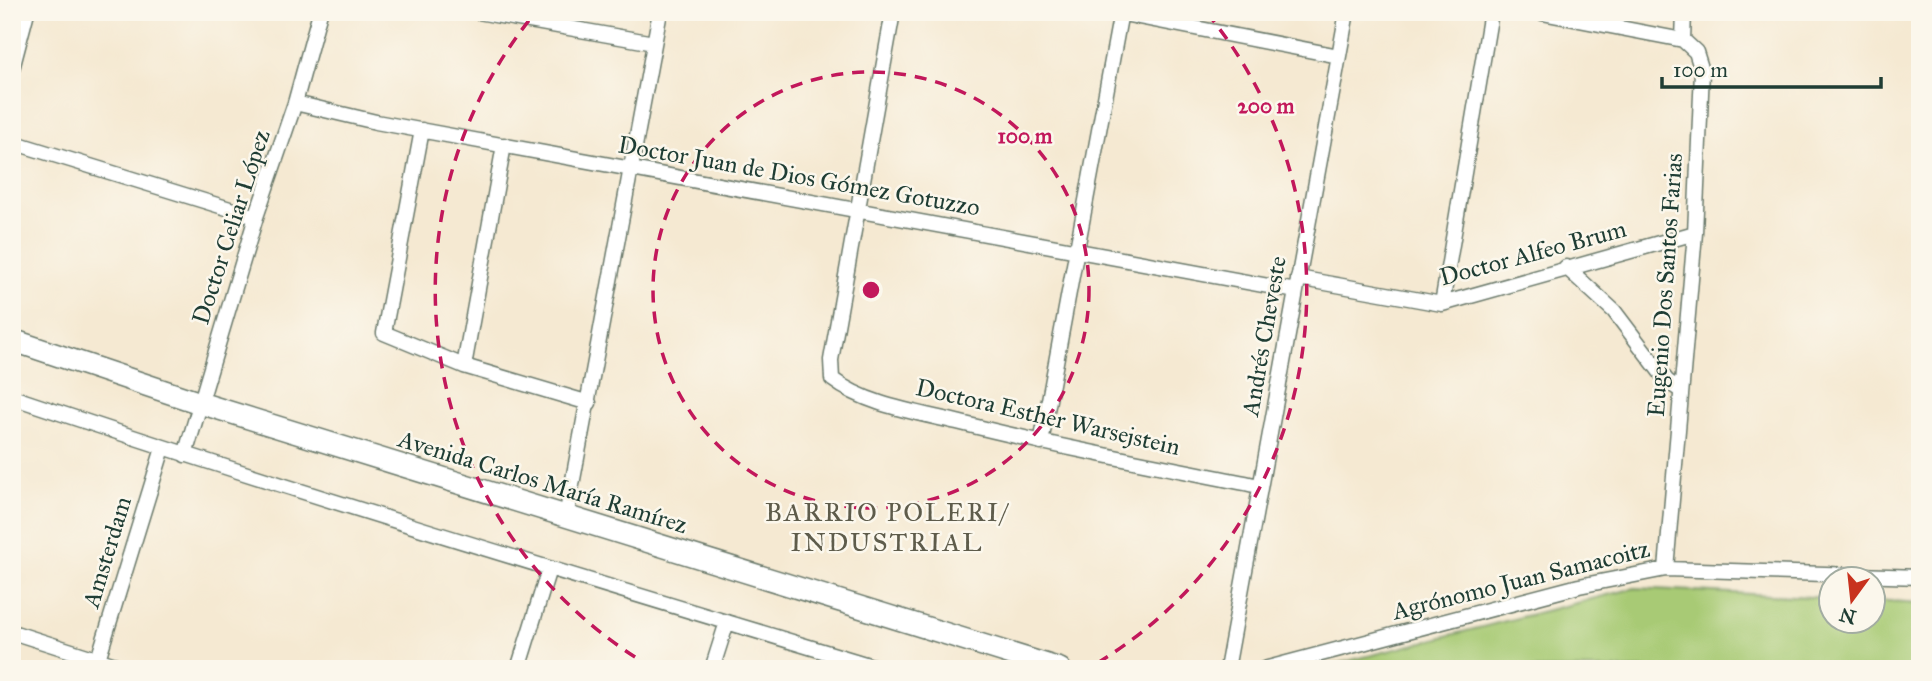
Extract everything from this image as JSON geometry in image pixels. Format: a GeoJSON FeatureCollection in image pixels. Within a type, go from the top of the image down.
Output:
{"type":"FeatureCollection","features":[{"type":"Feature","properties":{"kind":"street"},"geometry":{"type":"LineString","coordinates":[[12,69],[27,12]]}},
{"type":"Feature","properties":{"kind":"street","name":"Doctor Celiar López"},"geometry":{"type":"LineString","coordinates":[[185,455],[256,217],[295,103],[320,12]]}},
{"type":"Feature","properties":{"kind":"street"},"geometry":{"type":"LineString","coordinates":[[478,12],[654,43]]}},
{"type":"Feature","properties":{"kind":"street"},"geometry":{"type":"LineString","coordinates":[[566,517],[633,169],[660,12]]}},
{"type":"Feature","properties":{"kind":"street"},"geometry":{"type":"LineString","coordinates":[[858,210],[892,12]]}},
{"type":"Feature","properties":{"kind":"street","name":"Andrés Cheveste"},"geometry":{"type":"LineString","coordinates":[[1227,669],[1347,12]]}},
{"type":"Feature","properties":{"kind":"street"},"geometry":{"type":"LineString","coordinates":[[1442,304],[1491,12]]}},
{"type":"Feature","properties":{"kind":"street"},"geometry":{"type":"LineString","coordinates":[[1537,12],[1683,40],[1684,12]]}},
{"type":"Feature","properties":{"kind":"street"},"geometry":{"type":"LineString","coordinates":[[1041,443],[1118,13],[1339,56]]}},
{"type":"Feature","properties":{"kind":"street","name":"Eugenio Dos Santos Farias"},"geometry":{"type":"LineString","coordinates":[[1666,569],[1695,233],[1703,71],[1696,52],[1683,40]]}},
{"type":"Feature","properties":{"kind":"street","name":"Doctor Juan de Dios Gómez Gotuzzo"},"geometry":{"type":"LineString","coordinates":[[295,103],[422,130],[1077,251],[1297,284]]}},
{"type":"Feature","properties":{"kind":"street"},"geometry":{"type":"LineString","coordinates":[[422,130],[384,333],[464,366],[589,403]]}},
{"type":"Feature","properties":{"kind":"street"},"geometry":{"type":"LineString","coordinates":[[12,142],[256,217]]}},
{"type":"Feature","properties":{"kind":"street"},"geometry":{"type":"LineString","coordinates":[[464,366],[504,145]]}},
{"type":"Feature","properties":{"kind":"street","name":"Doctora Esther Warsejstein"},"geometry":{"type":"LineString","coordinates":[[858,210],[831,360],[832,379],[852,394],[1041,443],[1260,486]]}},
{"type":"Feature","properties":{"kind":"street","name":"Doctor Alfeo Brum"},"geometry":{"type":"LineString","coordinates":[[1297,284],[1442,304],[1566,267],[1695,233]]}},
{"type":"Feature","properties":{"kind":"street"},"geometry":{"type":"LineString","coordinates":[[1566,267],[1614,311],[1667,381],[1680,390]]}},
{"type":"Feature","properties":{"kind":"street","name":"Avenida Carlos María Ramírez"},"geometry":{"type":"LineString","coordinates":[[12,340],[200,403],[1060,669]]}},
{"type":"Feature","properties":{"kind":"street"},"geometry":{"type":"LineString","coordinates":[[12,397],[163,448],[549,569],[882,669]]}},
{"type":"Feature","properties":{"kind":"street","name":"Amsterdam"},"geometry":{"type":"LineString","coordinates":[[96,664],[163,448]]}},
{"type":"Feature","properties":{"kind":"street"},"geometry":{"type":"LineString","coordinates":[[519,669],[549,569]]}},
{"type":"Feature","properties":{"kind":"street","name":"Agrónomo Juan Samacoitz"},"geometry":{"type":"LineString","coordinates":[[1264,669],[1579,586],[1666,569],[1920,577]]}},
{"type":"Feature","properties":{"kind":"street"},"geometry":{"type":"LineString","coordinates":[[712,669],[727,622]]}},
{"type":"Feature","properties":{"kind":"street"},"geometry":{"type":"LineString","coordinates":[[12,632],[96,664],[128,669]]}},
{"type":"Feature","properties":{"kind":"green space"},"geometry":{"type":"Polygon","coordinates":[[[1635,588],[1816,597],[1816,636],[1886,636],[1886,601],[1920,603],[1920,669],[1317,669],[1635,588]]]}},
{"type":"Feature","properties":{"kind":"district","name":"BARRIO POLERI/ INDUSTRIAL"},"geometry":{"type":"Point","coordinates":[887,527]}}]}
